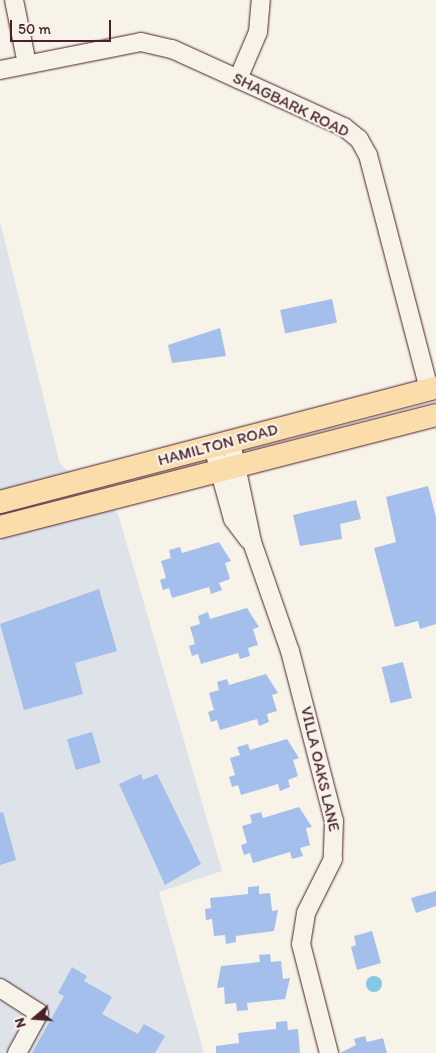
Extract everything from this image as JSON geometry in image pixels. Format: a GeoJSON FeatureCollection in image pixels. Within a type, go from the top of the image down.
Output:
{"type":"FeatureCollection","features":[{"type":"Feature","properties":{"kind":"main road","name":"HAMILTON ROAD"},"geometry":{"type":"LineString","coordinates":[[0,502],[432,389]]}},
{"type":"Feature","properties":{"kind":"main road","name":"HAMILTON ROAD"},"geometry":{"type":"LineString","coordinates":[[0,527],[436,415]]}},
{"type":"Feature","properties":{"kind":"street"},"geometry":{"type":"LineString","coordinates":[[14,0],[27,64]]}},
{"type":"Feature","properties":{"kind":"street"},"geometry":{"type":"LineString","coordinates":[[238,79],[258,32],[261,0]]}},
{"type":"Feature","properties":{"kind":"street","name":"SHAGBARK ROAD"},"geometry":{"type":"LineString","coordinates":[[0,70],[141,42],[172,49],[238,79],[359,139],[368,155],[432,389]]}},
{"type":"Feature","properties":{"kind":"street","name":"VILLA OAKS LANE"},"geometry":{"type":"LineString","coordinates":[[222,444],[228,468],[233,519],[252,542],[290,650],[334,822],[333,859],[306,913],[301,944],[329,1053]]}},
{"type":"Feature","properties":{"kind":"street"},"geometry":{"type":"LineString","coordinates":[[0,988],[39,1013],[17,1053]]}},
{"type":"Feature","properties":{"kind":"shaded area"},"geometry":{"type":"Polygon","coordinates":[[[0,221],[60,464],[118,514],[222,871],[159,892],[204,1053],[0,1053],[0,221]]]}},
{"type":"Feature","properties":{"kind":"water"},"geometry":{"type":"Polygon","coordinates":[[[374,976],[380,978],[382,984],[380,990],[374,992],[368,990],[366,984],[368,978],[374,976]]]}},
{"type":"Feature","properties":{"kind":"building"},"geometry":{"type":"Polygon","coordinates":[[[332,299],[337,322],[285,333],[280,310],[332,299]]]}},
{"type":"Feature","properties":{"kind":"building"},"geometry":{"type":"Polygon","coordinates":[[[220,328],[226,356],[172,363],[168,345],[220,328]]]}},
{"type":"Feature","properties":{"kind":"building"},"geometry":{"type":"Polygon","coordinates":[[[428,486],[436,517],[436,624],[420,629],[418,621],[395,627],[374,548],[396,542],[386,497],[428,486]]]}},
{"type":"Feature","properties":{"kind":"building"},"geometry":{"type":"Polygon","coordinates":[[[356,500],[361,519],[340,524],[342,539],[300,546],[293,515],[356,500]]]}},
{"type":"Feature","properties":{"kind":"building"},"geometry":{"type":"Polygon","coordinates":[[[219,542],[231,561],[225,563],[230,579],[219,583],[222,590],[211,594],[209,587],[172,598],[169,588],[163,590],[160,580],[166,578],[161,561],[171,558],[169,550],[180,547],[182,553],[219,542]]]}},
{"type":"Feature","properties":{"kind":"building"},"geometry":{"type":"Polygon","coordinates":[[[99,589],[117,651],[75,663],[83,694],[24,710],[0,624],[99,589]]]}},
{"type":"Feature","properties":{"kind":"building"},"geometry":{"type":"Polygon","coordinates":[[[247,608],[259,627],[253,629],[258,645],[248,648],[250,656],[240,659],[238,653],[201,664],[198,654],[192,656],[189,646],[195,644],[190,627],[200,624],[198,616],[208,612],[210,619],[247,608]]]}},
{"type":"Feature","properties":{"kind":"building"},"geometry":{"type":"Polygon","coordinates":[[[403,662],[412,698],[391,703],[382,667],[403,662]]]}},
{"type":"Feature","properties":{"kind":"building"},"geometry":{"type":"Polygon","coordinates":[[[266,674],[278,693],[272,695],[277,711],[267,714],[269,722],[259,726],[257,719],[220,730],[217,720],[211,722],[208,712],[214,710],[209,693],[219,690],[217,682],[227,679],[229,685],[266,674]]]}},
{"type":"Feature","properties":{"kind":"building"},"geometry":{"type":"Polygon","coordinates":[[[92,732],[101,763],[76,770],[67,739],[92,732]]]}},
{"type":"Feature","properties":{"kind":"building"},"geometry":{"type":"Polygon","coordinates":[[[287,739],[299,758],[293,760],[298,776],[288,780],[290,787],[280,791],[278,784],[241,795],[238,785],[232,787],[229,777],[235,775],[230,758],[240,755],[237,747],[248,744],[250,750],[287,739]]]}},
{"type":"Feature","properties":{"kind":"building"},"geometry":{"type":"Polygon","coordinates":[[[141,774],[143,780],[157,774],[201,864],[165,885],[119,784],[141,774]]]}},
{"type":"Feature","properties":{"kind":"building"},"geometry":{"type":"Polygon","coordinates":[[[299,807],[312,827],[306,828],[310,845],[300,848],[303,856],[292,859],[290,852],[253,863],[250,853],[244,855],[241,845],[247,843],[242,826],[252,823],[250,815],[261,812],[263,818],[299,807]]]}},
{"type":"Feature","properties":{"kind":"building"},"geometry":{"type":"Polygon","coordinates":[[[3,812],[16,860],[0,865],[0,813],[3,812]]]}},
{"type":"Feature","properties":{"kind":"building"},"geometry":{"type":"Polygon","coordinates":[[[259,886],[259,894],[270,893],[272,911],[278,910],[274,931],[236,936],[236,942],[226,944],[225,935],[214,936],[212,919],[206,920],[205,909],[211,908],[210,898],[248,894],[248,887],[259,886]]]}},
{"type":"Feature","properties":{"kind":"building"},"geometry":{"type":"Polygon","coordinates":[[[436,891],[436,906],[416,913],[411,898],[436,891]]]}},
{"type":"Feature","properties":{"kind":"building"},"geometry":{"type":"Polygon","coordinates":[[[372,931],[381,963],[357,970],[351,947],[356,945],[354,936],[372,931]]]}},
{"type":"Feature","properties":{"kind":"building"},"geometry":{"type":"Polygon","coordinates":[[[270,954],[271,962],[281,961],[283,979],[290,978],[285,999],[247,1003],[248,1010],[237,1011],[236,1003],[225,1004],[224,987],[217,988],[221,966],[260,962],[259,955],[270,954]]]}},
{"type":"Feature","properties":{"kind":"building"},"geometry":{"type":"Polygon","coordinates":[[[72,967],[87,976],[84,981],[112,997],[102,1014],[138,1034],[144,1024],[165,1036],[155,1053],[32,1053],[64,996],[58,993],[72,967]]]}},
{"type":"Feature","properties":{"kind":"building"},"geometry":{"type":"Polygon","coordinates":[[[287,1021],[288,1030],[298,1029],[300,1053],[216,1053],[216,1046],[239,1043],[238,1033],[276,1029],[276,1022],[287,1021]]]}},
{"type":"Feature","properties":{"kind":"building"},"geometry":{"type":"Polygon","coordinates":[[[365,1036],[367,1042],[383,1038],[387,1053],[340,1053],[356,1045],[354,1039],[365,1036]]]}}]}
